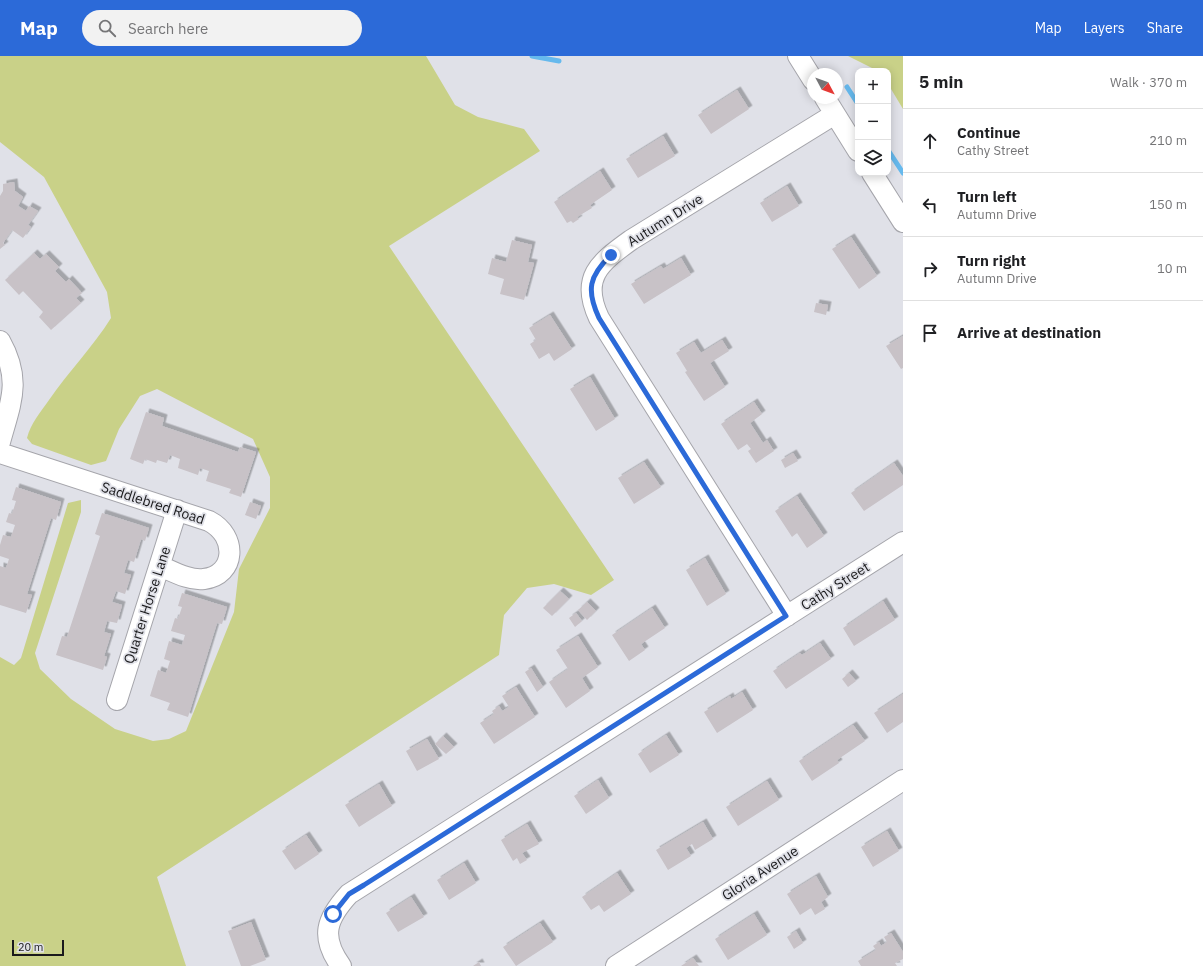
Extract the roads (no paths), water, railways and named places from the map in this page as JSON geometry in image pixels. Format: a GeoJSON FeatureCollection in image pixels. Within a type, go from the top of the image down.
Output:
{"type":"FeatureCollection","features":[{"type":"Feature","properties":{"kind":"street"},"geometry":{"type":"LineString","coordinates":[[798,56],[807,70]]}},
{"type":"Feature","properties":{"kind":"street"},"geometry":{"type":"LineString","coordinates":[[829,104],[855,146]]}},
{"type":"Feature","properties":{"kind":"street","name":"Autumn Drive"},"geometry":{"type":"LineString","coordinates":[[786,616],[599,318],[591,296],[591,284],[602,263],[631,240],[835,114]]}},
{"type":"Feature","properties":{"kind":"street"},"geometry":{"type":"LineString","coordinates":[[874,176],[903,222]]}},
{"type":"Feature","properties":{"kind":"street"},"geometry":{"type":"LineString","coordinates":[[0,341],[10,358],[14,376],[11,402],[0,442]]}},
{"type":"Feature","properties":{"kind":"street","name":"Saddlebred Road"},"geometry":{"type":"LineString","coordinates":[[0,453],[177,510],[218,525],[225,533],[229,542],[230,552],[228,561],[222,570],[215,576],[195,580],[160,566]]}},
{"type":"Feature","properties":{"kind":"street","name":"Quarter Horse Lane"},"geometry":{"type":"LineString","coordinates":[[117,700],[177,510]]}},
{"type":"Feature","properties":{"kind":"street","name":"Cathy Street"},"geometry":{"type":"LineString","coordinates":[[341,966],[328,940],[328,926],[333,914],[349,894],[903,542]]}},
{"type":"Feature","properties":{"kind":"street","name":"Gloria Avenue"},"geometry":{"type":"LineString","coordinates":[[616,966],[903,780]]}},
{"type":"Feature","properties":{"kind":"waterway"},"geometry":{"type":"LineString","coordinates":[[532,56],[559,61]]}},
{"type":"Feature","properties":{"kind":"waterway"},"geometry":{"type":"LineString","coordinates":[[847,87],[855,99]]}},
{"type":"Feature","properties":{"kind":"waterway"},"geometry":{"type":"LineString","coordinates":[[891,155],[903,173]]}}]}
